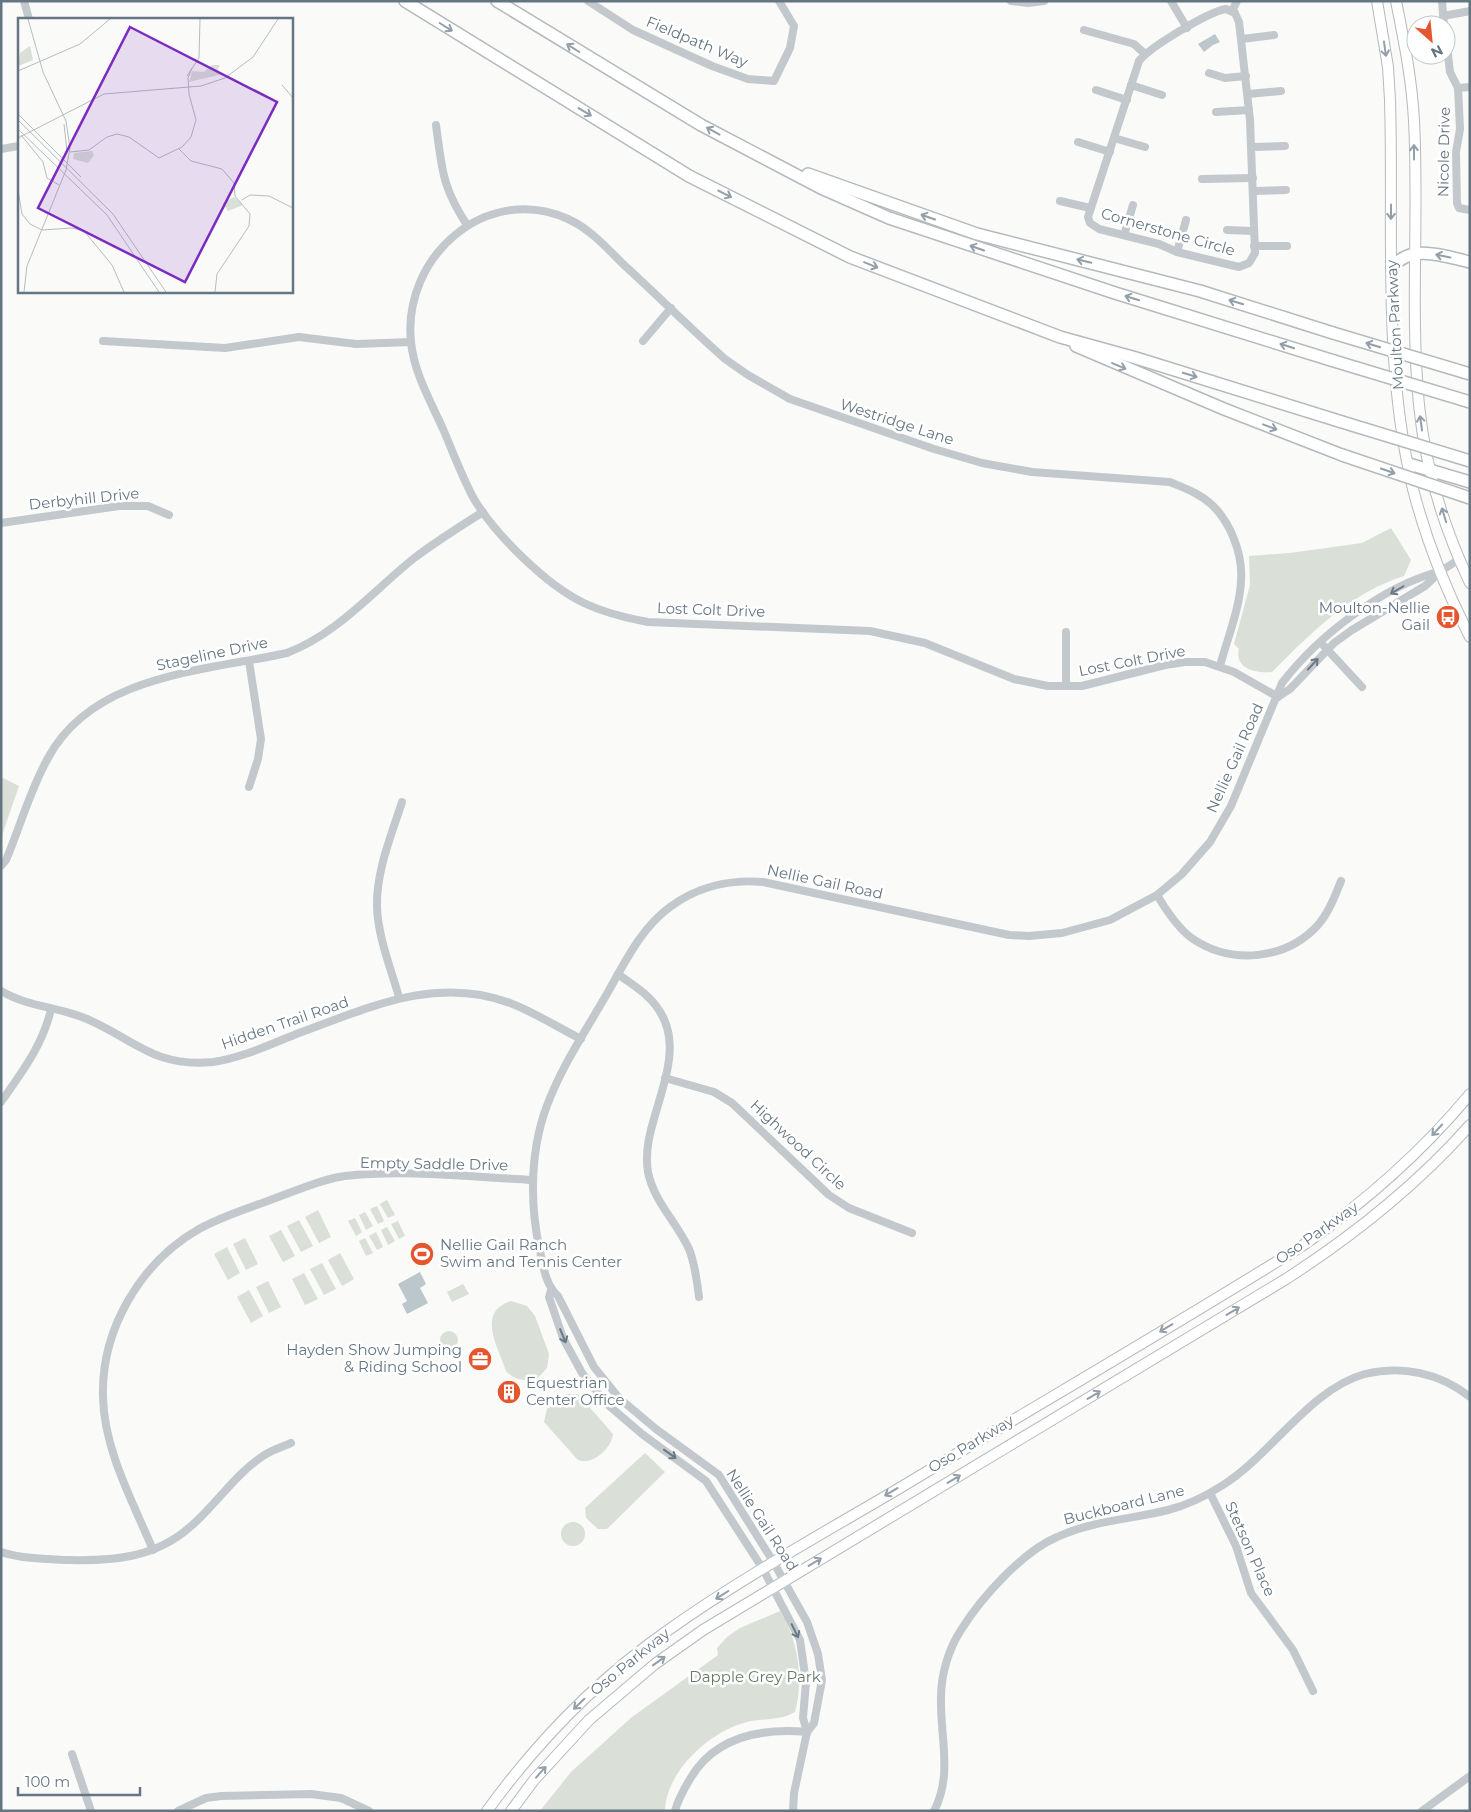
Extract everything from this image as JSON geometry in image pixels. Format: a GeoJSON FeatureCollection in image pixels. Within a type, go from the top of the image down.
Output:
{"type":"FeatureCollection","features":[{"type":"Feature","properties":{"kind":"highway"},"geometry":{"type":"LineString","coordinates":[[405,1],[689,176],[850,257],[1060,337],[1470,461]]}},
{"type":"Feature","properties":{"kind":"highway"},"geometry":{"type":"LineString","coordinates":[[497,1],[633,86],[755,154],[821,188],[889,218],[1098,287],[1470,402]]}},
{"type":"Feature","properties":{"kind":"highway"},"geometry":{"type":"LineString","coordinates":[[755,154],[870,198],[977,234],[1200,291],[1470,374]]}},
{"type":"Feature","properties":{"kind":"highway"},"geometry":{"type":"LineString","coordinates":[[1392,268],[1401,257],[1415,254],[1433,254],[1470,262]]}},
{"type":"Feature","properties":{"kind":"highway"},"geometry":{"type":"LineString","coordinates":[[1060,337],[1087,352],[1342,455],[1470,498]]}},
{"type":"Feature","properties":{"kind":"highway"},"geometry":{"type":"LineString","coordinates":[[1409,464],[1470,482]]}},
{"type":"Feature","properties":{"kind":"main road","name":"Moulton Parkway"},"geometry":{"type":"LineString","coordinates":[[1377,1],[1388,67],[1390,100],[1393,339],[1401,411],[1409,464],[1421,515],[1454,606],[1470,637]]}},
{"type":"Feature","properties":{"kind":"main road","name":"Moulton Parkway"},"geometry":{"type":"LineString","coordinates":[[1396,1],[1412,90],[1418,398],[1430,470],[1458,560],[1470,583]]}},
{"type":"Feature","properties":{"kind":"main road","name":"Oso Parkway"},"geometry":{"type":"LineString","coordinates":[[487,1811],[534,1752],[562,1721],[611,1675],[666,1631],[763,1569],[1302,1246],[1366,1199],[1399,1171],[1470,1094]]}},
{"type":"Feature","properties":{"kind":"main road","name":"Oso Parkway"},"geometry":{"type":"LineString","coordinates":[[511,1811],[561,1750],[619,1692],[704,1630],[1319,1258],[1387,1207],[1418,1179],[1470,1124]]}},
{"type":"Feature","properties":{"kind":"street"},"geometry":{"type":"LineString","coordinates":[[24,1],[29,18]]}},
{"type":"Feature","properties":{"kind":"street","name":"Fieldpath Way"},"geometry":{"type":"LineString","coordinates":[[588,1],[633,30],[712,66],[748,79],[774,80],[790,48],[794,26],[779,1]]}},
{"type":"Feature","properties":{"kind":"street"},"geometry":{"type":"LineString","coordinates":[[1011,1],[1028,3],[1044,1]]}},
{"type":"Feature","properties":{"kind":"street"},"geometry":{"type":"LineString","coordinates":[[1171,1],[1187,28]]}},
{"type":"Feature","properties":{"kind":"street"},"geometry":{"type":"LineString","coordinates":[[1084,30],[1134,44],[1145,54],[1220,6],[1232,10],[1237,1]]}},
{"type":"Feature","properties":{"kind":"street"},"geometry":{"type":"LineString","coordinates":[[1442,1],[1443,15]]}},
{"type":"Feature","properties":{"kind":"street","name":"Cornerstone Circle"},"geometry":{"type":"LineString","coordinates":[[1145,54],[1139,61],[1088,217],[1094,227],[1159,244],[1177,252],[1239,267],[1249,263],[1254,258],[1250,110],[1242,39],[1238,17],[1232,10]]}},
{"type":"Feature","properties":{"kind":"street"},"geometry":{"type":"LineString","coordinates":[[1448,15],[1470,11]]}},
{"type":"Feature","properties":{"kind":"street"},"geometry":{"type":"LineString","coordinates":[[1242,39],[1274,35]]}},
{"type":"Feature","properties":{"kind":"street","name":"Nicole Drive"},"geometry":{"type":"LineString","coordinates":[[1449,65],[1450,72],[1458,88],[1460,129],[1456,152],[1456,203],[1459,208],[1470,210]]}},
{"type":"Feature","properties":{"kind":"street"},"geometry":{"type":"LineString","coordinates":[[1210,73],[1225,78],[1246,76]]}},
{"type":"Feature","properties":{"kind":"street"},"geometry":{"type":"LineString","coordinates":[[1131,86],[1162,95]]}},
{"type":"Feature","properties":{"kind":"street"},"geometry":{"type":"LineString","coordinates":[[1458,88],[1470,87]]}},
{"type":"Feature","properties":{"kind":"street"},"geometry":{"type":"LineString","coordinates":[[1096,90],[1127,100]]}},
{"type":"Feature","properties":{"kind":"street"},"geometry":{"type":"LineString","coordinates":[[1248,94],[1281,90]]}},
{"type":"Feature","properties":{"kind":"street"},"geometry":{"type":"LineString","coordinates":[[1216,112],[1250,110]]}},
{"type":"Feature","properties":{"kind":"street"},"geometry":{"type":"LineString","coordinates":[[436,125],[444,183],[453,203],[467,225]]}},
{"type":"Feature","properties":{"kind":"street"},"geometry":{"type":"LineString","coordinates":[[1114,138],[1145,147]]}},
{"type":"Feature","properties":{"kind":"street"},"geometry":{"type":"LineString","coordinates":[[1078,142],[1110,152]]}},
{"type":"Feature","properties":{"kind":"street"},"geometry":{"type":"LineString","coordinates":[[1,149],[18,146]]}},
{"type":"Feature","properties":{"kind":"street"},"geometry":{"type":"LineString","coordinates":[[1252,147],[1284,146]]}},
{"type":"Feature","properties":{"kind":"street"},"geometry":{"type":"LineString","coordinates":[[1202,179],[1253,178]]}},
{"type":"Feature","properties":{"kind":"street"},"geometry":{"type":"LineString","coordinates":[[1253,190],[1286,190]]}},
{"type":"Feature","properties":{"kind":"street"},"geometry":{"type":"LineString","coordinates":[[1060,201],[1090,208]]}},
{"type":"Feature","properties":{"kind":"street"},"geometry":{"type":"LineString","coordinates":[[1124,235],[1132,205]]}},
{"type":"Feature","properties":{"kind":"street","name":"Westridge Lane"},"geometry":{"type":"LineString","coordinates":[[467,225],[501,211],[531,209],[551,212],[569,219],[588,230],[726,359],[771,390],[809,407],[982,463],[1032,472],[1170,482],[1190,490],[1210,504],[1224,520],[1233,537],[1239,555],[1242,580],[1220,666]]}},
{"type":"Feature","properties":{"kind":"street"},"geometry":{"type":"LineString","coordinates":[[1177,252],[1186,220]]}},
{"type":"Feature","properties":{"kind":"street","name":"Lost Colt Drive"},"geometry":{"type":"LineString","coordinates":[[467,225],[442,247],[429,266],[414,305],[411,342],[426,390],[474,498],[483,512],[516,550],[561,589],[582,602],[623,617],[648,622],[870,631],[925,643],[1014,679],[1066,686],[1100,682],[1185,662],[1205,662],[1220,666],[1252,681],[1278,697]]}},
{"type":"Feature","properties":{"kind":"street"},"geometry":{"type":"LineString","coordinates":[[1227,230],[1254,231]]}},
{"type":"Feature","properties":{"kind":"street"},"geometry":{"type":"LineString","coordinates":[[1254,246],[1287,246]]}},
{"type":"Feature","properties":{"kind":"street"},"geometry":{"type":"LineString","coordinates":[[644,340],[671,308]]}},
{"type":"Feature","properties":{"kind":"street"},"geometry":{"type":"LineString","coordinates":[[103,340],[225,348],[299,337],[356,344],[411,342]]}},
{"type":"Feature","properties":{"kind":"street","name":"Derbyhill Drive"},"geometry":{"type":"LineString","coordinates":[[1,523],[119,506],[148,506],[169,515]]}},
{"type":"Feature","properties":{"kind":"street","name":"Stageline Drive"},"geometry":{"type":"LineString","coordinates":[[1,866],[6,860],[49,756],[81,717],[106,700],[140,684],[287,653],[305,646],[327,633],[414,558],[483,512]]}},
{"type":"Feature","properties":{"kind":"street","name":"Nellie Gail Road"},"geometry":{"type":"LineString","coordinates":[[1278,697],[1290,689],[1327,649],[1352,630],[1425,586],[1441,571],[1458,560]]}},
{"type":"Feature","properties":{"kind":"street","name":"Nellie Gail Road"},"geometry":{"type":"LineString","coordinates":[[793,1811],[794,1793],[807,1732],[814,1723],[822,1680],[818,1654],[807,1622],[785,1581],[719,1475],[656,1428],[613,1390],[594,1367],[558,1296],[551,1290],[544,1267],[535,1221],[533,1180],[540,1132],[549,1099],[581,1039],[644,932],[669,907],[696,891],[734,882],[747,881],[781,885],[984,931],[1029,936],[1092,926],[1124,914],[1157,895],[1198,858],[1221,825],[1231,806],[1257,740],[1278,697],[1282,683],[1320,641],[1361,610],[1421,576],[1441,571]]}},
{"type":"Feature","properties":{"kind":"street"},"geometry":{"type":"LineString","coordinates":[[1066,632],[1066,686]]}},
{"type":"Feature","properties":{"kind":"street"},"geometry":{"type":"LineString","coordinates":[[1320,641],[1362,687]]}},
{"type":"Feature","properties":{"kind":"street"},"geometry":{"type":"LineString","coordinates":[[249,787],[258,759],[261,739],[250,661]]}},
{"type":"Feature","properties":{"kind":"street"},"geometry":{"type":"LineString","coordinates":[[400,998],[379,923],[377,908],[378,888],[384,859],[402,802]]}},
{"type":"Feature","properties":{"kind":"street"},"geometry":{"type":"LineString","coordinates":[[1157,895],[1191,938],[1217,952],[1253,956],[1272,953],[1305,937],[1318,924],[1326,912],[1341,881]]}},
{"type":"Feature","properties":{"kind":"street"},"geometry":{"type":"LineString","coordinates":[[618,974],[656,1005],[663,1018],[671,1048],[651,1129],[648,1168],[651,1185],[658,1201],[689,1249],[699,1297]]}},
{"type":"Feature","properties":{"kind":"street","name":"Hidden Trail Road"},"geometry":{"type":"LineString","coordinates":[[1,990],[20,1000],[87,1019],[148,1053],[173,1060],[201,1062],[242,1054],[400,998],[442,991],[495,998],[532,1013],[581,1039]]}},
{"type":"Feature","properties":{"kind":"street"},"geometry":{"type":"LineString","coordinates":[[1,1102],[34,1055],[46,1031],[51,1009]]}},
{"type":"Feature","properties":{"kind":"street","name":"Highwood Circle"},"geometry":{"type":"LineString","coordinates":[[665,1078],[714,1092],[732,1103],[829,1194],[849,1208],[912,1233]]}},
{"type":"Feature","properties":{"kind":"street","name":"Empty Saddle Drive"},"geometry":{"type":"LineString","coordinates":[[153,1550],[110,1443],[102,1397],[106,1357],[113,1333],[136,1288],[157,1261],[200,1228],[238,1212],[341,1176],[374,1173],[533,1180]]}},
{"type":"Feature","properties":{"kind":"street","name":"Nellie Gail Road"},"geometry":{"type":"LineString","coordinates":[[551,1290],[548,1297],[563,1338],[582,1373],[607,1404],[642,1434],[706,1481],[763,1569],[800,1640],[806,1682],[803,1718],[807,1732]]}},
{"type":"Feature","properties":{"kind":"street","name":"Buckboard Lane"},"geometry":{"type":"LineString","coordinates":[[934,1811],[940,1799],[945,1781],[941,1698],[946,1664],[960,1631],[994,1588],[1039,1548],[1057,1537],[1094,1526],[1169,1510],[1210,1493],[1241,1471],[1322,1398],[1341,1384],[1364,1374],[1389,1370],[1413,1371],[1438,1378],[1470,1397]]}},
{"type":"Feature","properties":{"kind":"street"},"geometry":{"type":"LineString","coordinates":[[1,1552],[34,1559],[99,1561],[120,1559],[153,1550],[168,1543],[190,1528],[242,1472],[264,1455],[290,1442]]}},
{"type":"Feature","properties":{"kind":"street","name":"Stetson Place"},"geometry":{"type":"LineString","coordinates":[[1210,1493],[1236,1546],[1251,1593],[1293,1650],[1313,1691]]}},
{"type":"Feature","properties":{"kind":"street"},"geometry":{"type":"LineString","coordinates":[[675,1811],[677,1802],[695,1771],[706,1757],[722,1745],[753,1733],[785,1730],[807,1732]]}},
{"type":"Feature","properties":{"kind":"street"},"geometry":{"type":"LineString","coordinates":[[72,1754],[91,1811]]}},
{"type":"Feature","properties":{"kind":"street"},"geometry":{"type":"LineString","coordinates":[[1422,1811],[1431,1808],[1470,1776]]}},
{"type":"Feature","properties":{"kind":"street"},"geometry":{"type":"LineString","coordinates":[[178,1811],[206,1798],[221,1796],[311,1794],[341,1798],[369,1811]]}},
{"type":"Feature","properties":{"kind":"green space"},"geometry":{"type":"Polygon","coordinates":[[[1391,528],[1411,560],[1404,576],[1384,583],[1366,593],[1332,616],[1272,672],[1253,671],[1243,665],[1238,656],[1239,649],[1234,644],[1250,585],[1249,556],[1290,553],[1362,543],[1391,528]]]}},
{"type":"Feature","properties":{"kind":"green space"},"geometry":{"type":"Polygon","coordinates":[[[1,777],[19,786],[1,838],[1,777]]]}},
{"type":"Feature","properties":{"kind":"green space"},"geometry":{"type":"Polygon","coordinates":[[[387,1200],[395,1215],[388,1218],[380,1204],[387,1200]]]}},
{"type":"Feature","properties":{"kind":"green space"},"geometry":{"type":"Polygon","coordinates":[[[377,1206],[384,1221],[378,1224],[370,1209],[377,1206]]]}},
{"type":"Feature","properties":{"kind":"green space"},"geometry":{"type":"Polygon","coordinates":[[[318,1210],[331,1237],[319,1243],[305,1217],[318,1210]]]}},
{"type":"Feature","properties":{"kind":"green space"},"geometry":{"type":"Polygon","coordinates":[[[365,1212],[373,1226],[366,1230],[359,1215],[365,1212]]]}},
{"type":"Feature","properties":{"kind":"green space"},"geometry":{"type":"Polygon","coordinates":[[[355,1218],[362,1232],[356,1236],[348,1221],[355,1218]]]}},
{"type":"Feature","properties":{"kind":"green space"},"geometry":{"type":"Polygon","coordinates":[[[299,1220],[313,1246],[301,1252],[287,1226],[299,1220]]]}},
{"type":"Feature","properties":{"kind":"green space"},"geometry":{"type":"Polygon","coordinates":[[[398,1221],[405,1236],[399,1239],[391,1224],[398,1221]]]}},
{"type":"Feature","properties":{"kind":"green space"},"geometry":{"type":"Polygon","coordinates":[[[387,1227],[395,1241],[388,1245],[381,1230],[387,1227]]]}},
{"type":"Feature","properties":{"kind":"green space"},"geometry":{"type":"Polygon","coordinates":[[[281,1230],[295,1256],[283,1262],[269,1236],[281,1230]]]}},
{"type":"Feature","properties":{"kind":"green space"},"geometry":{"type":"Polygon","coordinates":[[[376,1232],[383,1247],[377,1250],[369,1236],[376,1232]]]}},
{"type":"Feature","properties":{"kind":"green space"},"geometry":{"type":"Polygon","coordinates":[[[245,1238],[258,1264],[246,1270],[233,1244],[245,1238]]]}},
{"type":"Feature","properties":{"kind":"green space"},"geometry":{"type":"Polygon","coordinates":[[[365,1238],[373,1253],[366,1256],[359,1241],[365,1238]]]}},
{"type":"Feature","properties":{"kind":"green space"},"geometry":{"type":"Polygon","coordinates":[[[227,1247],[240,1273],[228,1280],[214,1254],[227,1247]]]}},
{"type":"Feature","properties":{"kind":"green space"},"geometry":{"type":"Polygon","coordinates":[[[340,1253],[354,1279],[342,1286],[328,1260],[340,1253]]]}},
{"type":"Feature","properties":{"kind":"green space"},"geometry":{"type":"Polygon","coordinates":[[[322,1263],[336,1289],[324,1295],[310,1269],[322,1263]]]}},
{"type":"Feature","properties":{"kind":"green space"},"geometry":{"type":"Polygon","coordinates":[[[304,1273],[318,1299],[305,1305],[292,1279],[304,1273]]]}},
{"type":"Feature","properties":{"kind":"green space"},"geometry":{"type":"Polygon","coordinates":[[[268,1281],[281,1307],[269,1313],[256,1287],[268,1281]]]}},
{"type":"Feature","properties":{"kind":"green space"},"geometry":{"type":"Polygon","coordinates":[[[463,1284],[469,1294],[452,1302],[447,1292],[463,1284]]]}},
{"type":"Feature","properties":{"kind":"green space"},"geometry":{"type":"Polygon","coordinates":[[[249,1290],[263,1316],[251,1323],[237,1297],[249,1290]]]}},
{"type":"Feature","properties":{"kind":"green space"},"geometry":{"type":"Polygon","coordinates":[[[511,1301],[527,1306],[535,1316],[549,1354],[547,1368],[537,1379],[520,1380],[509,1374],[506,1371],[495,1341],[492,1331],[494,1313],[500,1306],[511,1301]]]}},
{"type":"Feature","properties":{"kind":"green space"},"geometry":{"type":"Polygon","coordinates":[[[445,1331],[453,1331],[458,1336],[456,1347],[445,1349],[440,1344],[440,1336],[445,1331]]]}},
{"type":"Feature","properties":{"kind":"green space"},"geometry":{"type":"Polygon","coordinates":[[[566,1394],[578,1394],[613,1434],[609,1445],[594,1459],[582,1461],[577,1459],[544,1422],[547,1409],[566,1394]]]}},
{"type":"Feature","properties":{"kind":"green space"},"geometry":{"type":"Polygon","coordinates":[[[645,1453],[665,1472],[607,1529],[598,1529],[586,1518],[585,1508],[645,1453]]]}},
{"type":"Feature","properties":{"kind":"green space"},"geometry":{"type":"Polygon","coordinates":[[[573,1522],[582,1525],[585,1534],[582,1543],[573,1546],[564,1543],[561,1534],[564,1525],[573,1522]]]}},
{"type":"Feature","properties":{"kind":"green space","name":"Dapple Grey Park"},"geometry":{"type":"Polygon","coordinates":[[[780,1611],[791,1634],[798,1660],[799,1686],[795,1712],[784,1717],[747,1722],[719,1734],[705,1744],[692,1755],[673,1781],[667,1796],[665,1811],[540,1811],[571,1772],[632,1717],[718,1655],[717,1648],[727,1637],[740,1628],[780,1611]]]}},
{"type":"Feature","properties":{"kind":"shaded area"},"geometry":{"type":"Polygon","coordinates":[[[1215,34],[1220,42],[1204,52],[1198,44],[1215,34]]]}},
{"type":"Feature","properties":{"kind":"shaded area"},"geometry":{"type":"Polygon","coordinates":[[[420,1272],[426,1284],[420,1288],[428,1303],[407,1314],[402,1304],[407,1301],[398,1284],[420,1272]]]}},
{"type":"Feature","properties":{"kind":"place","name":"Moulton-Nellie Gail"},"geometry":{"type":"Point","coordinates":[1448,617]}},
{"type":"Feature","properties":{"kind":"place","name":"Nellie Gail Ranch Swim and Tennis Center"},"geometry":{"type":"Point","coordinates":[422,1254]}},
{"type":"Feature","properties":{"kind":"place","name":"Hayden Show Jumping & Riding School"},"geometry":{"type":"Point","coordinates":[480,1359]}},
{"type":"Feature","properties":{"kind":"place","name":"Equestrian Center Office"},"geometry":{"type":"Point","coordinates":[509,1392]}}]}
